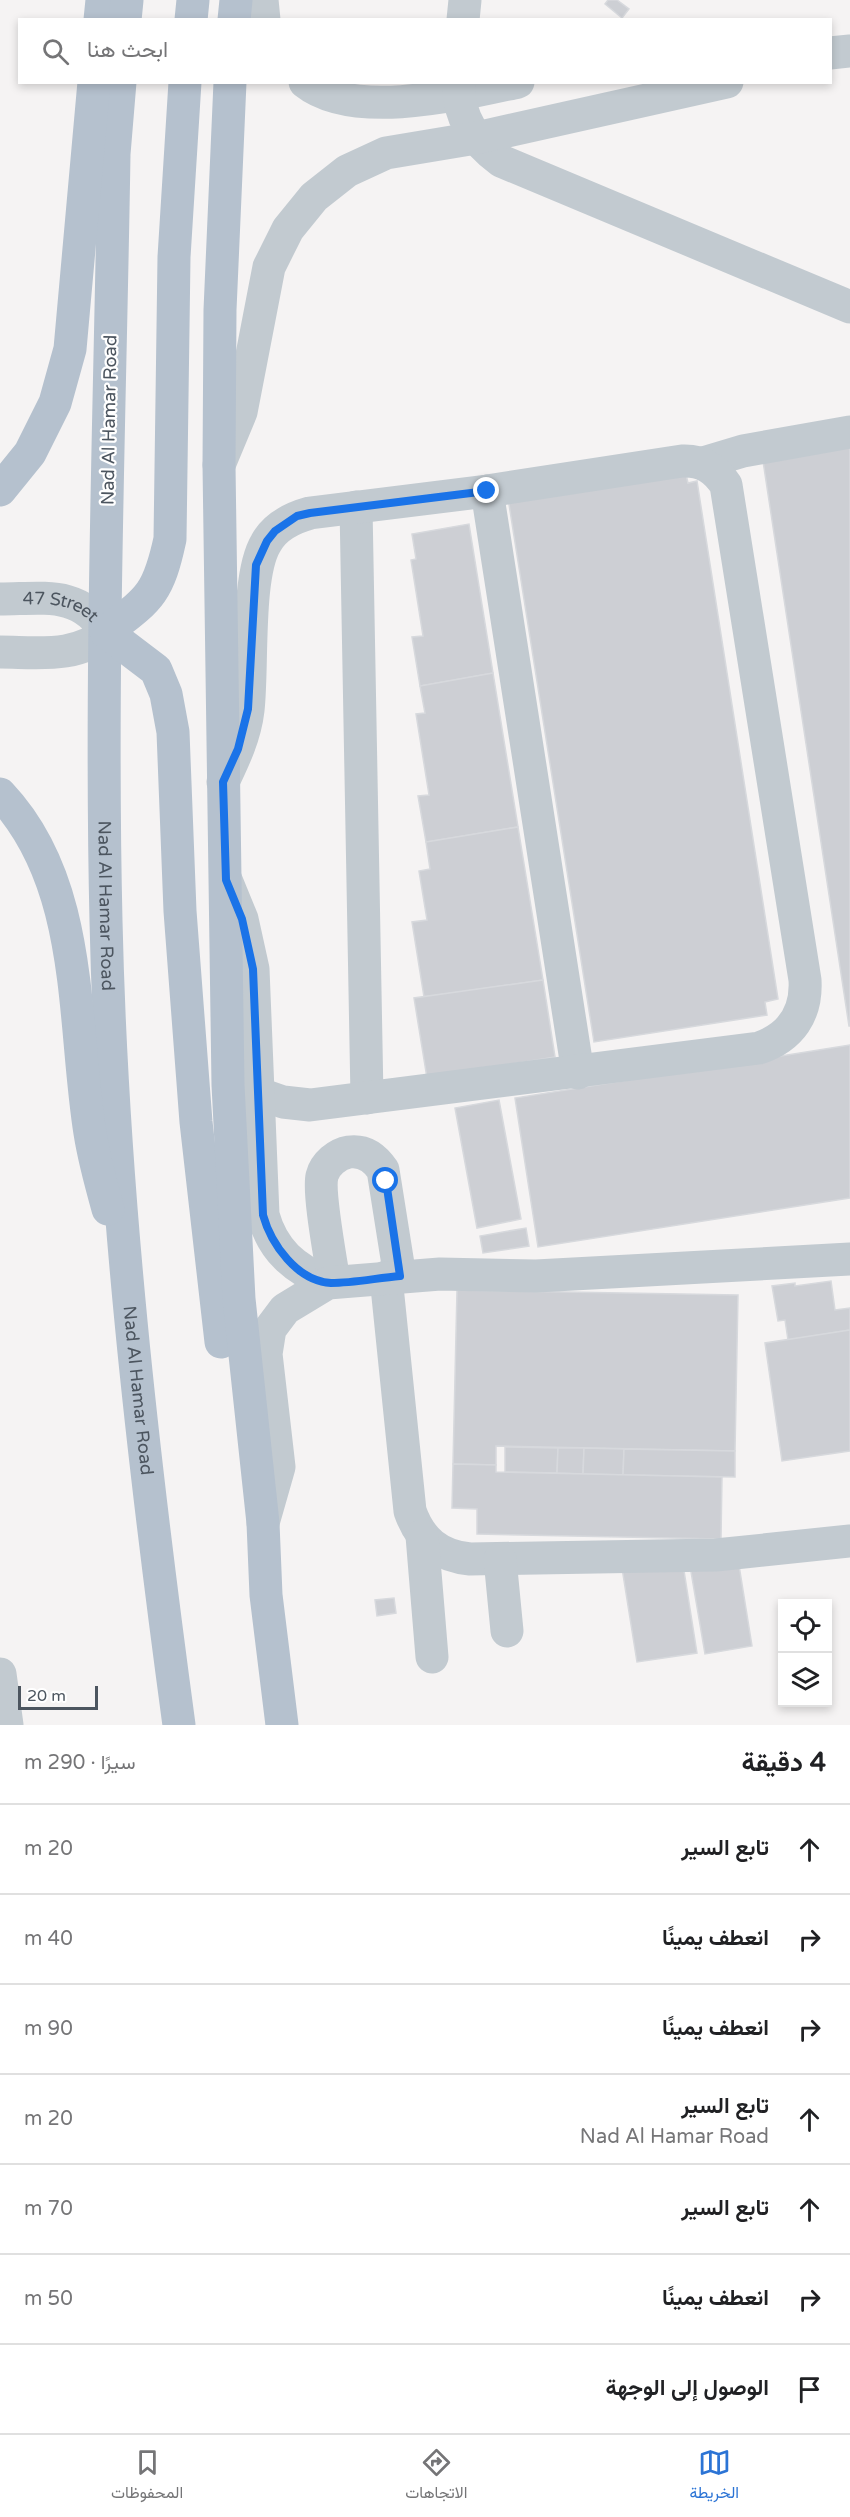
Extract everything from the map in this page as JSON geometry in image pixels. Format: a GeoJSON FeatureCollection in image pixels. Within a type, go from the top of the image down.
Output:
{"type":"FeatureCollection","features":[{"type":"Feature","properties":{"kind":"main road"},"geometry":{"type":"LineString","coordinates":[[100,18],[102,0]]}},
{"type":"Feature","properties":{"kind":"main road"},"geometry":{"type":"LineString","coordinates":[[125,18],[127,0]]}},
{"type":"Feature","properties":{"kind":"main road"},"geometry":{"type":"LineString","coordinates":[[191,18],[193,0]]}},
{"type":"Feature","properties":{"kind":"main road"},"geometry":{"type":"LineString","coordinates":[[234,18],[236,0]]}},
{"type":"Feature","properties":{"kind":"main road"},"geometry":{"type":"LineString","coordinates":[[0,489],[30,453],[56,403],[70,349],[94,84]]}},
{"type":"Feature","properties":{"kind":"main road","name":"Nad Al Hamar Road"},"geometry":{"type":"LineString","coordinates":[[120,84],[114,154],[106,632],[106,924],[126,1268],[147,1478],[179,1725]]}},
{"type":"Feature","properties":{"kind":"main road"},"geometry":{"type":"LineString","coordinates":[[185,84],[174,257],[170,539],[163,571],[152,595],[106,632],[156,670],[166,694],[173,732],[180,911],[196,1122],[238,1492],[244,1524],[266,1594]]}},
{"type":"Feature","properties":{"kind":"main road"},"geometry":{"type":"LineString","coordinates":[[230,84],[220,287],[219,465],[228,1085],[239,1299],[263,1523],[266,1594],[282,1725]]}},
{"type":"Feature","properties":{"kind":"main road"},"geometry":{"type":"LineString","coordinates":[[0,794],[25,827],[41,855],[63,917],[90,1134],[100,1179],[126,1268]]}},
{"type":"Feature","properties":{"kind":"street"},"geometry":{"type":"LineString","coordinates":[[262,0],[264,18]]}},
{"type":"Feature","properties":{"kind":"street"},"geometry":{"type":"LineString","coordinates":[[463,18],[465,0]]}},
{"type":"Feature","properties":{"kind":"street"},"geometry":{"type":"LineString","coordinates":[[832,52],[850,51]]}},
{"type":"Feature","properties":{"kind":"street"},"geometry":{"type":"LineString","coordinates":[[307,84],[314,90],[339,99],[365,101],[501,84]]}},
{"type":"Feature","properties":{"kind":"street"},"geometry":{"type":"LineString","coordinates":[[219,465],[241,412],[269,267],[288,229],[314,197],[347,171],[386,153],[476,138],[718,84]]}},
{"type":"Feature","properties":{"kind":"street"},"geometry":{"type":"LineString","coordinates":[[459,89],[461,111],[476,138],[487,151],[517,169],[850,308]]}},
{"type":"Feature","properties":{"kind":"street"},"geometry":{"type":"LineString","coordinates":[[223,782],[238,749],[248,709],[255,578],[261,553],[275,531],[297,516],[487,491],[681,461],[703,464],[743,451],[850,432]]}},
{"type":"Feature","properties":{"kind":"street"},"geometry":{"type":"LineString","coordinates":[[260,1094],[300,1105],[367,1098],[759,1048],[774,1043],[786,1035],[803,1010],[805,980],[729,495],[720,476],[703,464]]}},
{"type":"Feature","properties":{"kind":"street"},"geometry":{"type":"LineString","coordinates":[[487,491],[578,1072]]}},
{"type":"Feature","properties":{"kind":"street"},"geometry":{"type":"LineString","coordinates":[[356,507],[367,1098]]}},
{"type":"Feature","properties":{"kind":"street","name":"47 Street"},"geometry":{"type":"LineString","coordinates":[[0,599],[63,600],[77,604],[88,609],[106,632],[87,645],[65,652],[0,652]]}},
{"type":"Feature","properties":{"kind":"street"},"geometry":{"type":"LineString","coordinates":[[226,880],[242,919],[250,952],[260,1094],[263,1215],[266,1227],[286,1259],[307,1274],[331,1283]]}},
{"type":"Feature","properties":{"kind":"street"},"geometry":{"type":"LineString","coordinates":[[331,1283],[322,1177],[334,1158],[345,1153],[356,1152],[377,1161],[383,1170],[410,1511],[422,1536],[432,1546],[456,1557],[500,1559],[716,1555],[850,1542]]}},
{"type":"Feature","properties":{"kind":"street"},"geometry":{"type":"LineString","coordinates":[[263,1523],[279,1467],[266,1354],[270,1329],[285,1309],[331,1283],[393,1277],[536,1276],[850,1259]]}},
{"type":"Feature","properties":{"kind":"street"},"geometry":{"type":"LineString","coordinates":[[422,1536],[432,1657]]}},
{"type":"Feature","properties":{"kind":"street"},"geometry":{"type":"LineString","coordinates":[[500,1559],[507,1631]]}},
{"type":"Feature","properties":{"kind":"street"},"geometry":{"type":"LineString","coordinates":[[0,1674],[6,1725]]}},
{"type":"Feature","properties":{"kind":"building"},"geometry":{"type":"Polygon","coordinates":[[[608,0],[617,0],[629,9],[622,18],[605,4],[608,0]]]}},
{"type":"Feature","properties":{"kind":"building"},"geometry":{"type":"Polygon","coordinates":[[[850,435],[850,1026],[849,1026],[761,448],[850,435]]]}},
{"type":"Feature","properties":{"kind":"building"},"geometry":{"type":"Polygon","coordinates":[[[685,470],[688,483],[697,481],[778,999],[765,1002],[767,1015],[594,1042],[508,498],[685,470]]]}},
{"type":"Feature","properties":{"kind":"building"},"geometry":{"type":"Polygon","coordinates":[[[469,524],[493,673],[420,686],[412,637],[423,636],[411,560],[416,559],[412,534],[469,524]]]}},
{"type":"Feature","properties":{"kind":"building"},"geometry":{"type":"Polygon","coordinates":[[[493,673],[518,827],[426,842],[418,796],[429,795],[416,714],[425,713],[420,686],[493,673]]]}},
{"type":"Feature","properties":{"kind":"building"},"geometry":{"type":"Polygon","coordinates":[[[518,827],[543,980],[424,997],[412,922],[427,920],[419,871],[430,869],[426,842],[518,827]]]}},
{"type":"Feature","properties":{"kind":"building"},"geometry":{"type":"Polygon","coordinates":[[[543,980],[555,1057],[427,1078],[414,998],[543,980]]]}},
{"type":"Feature","properties":{"kind":"building"},"geometry":{"type":"Polygon","coordinates":[[[850,1045],[850,1198],[538,1247],[515,1098],[850,1045]]]}},
{"type":"Feature","properties":{"kind":"building"},"geometry":{"type":"Polygon","coordinates":[[[499,1100],[521,1219],[477,1228],[455,1108],[499,1100]]]}},
{"type":"Feature","properties":{"kind":"building"},"geometry":{"type":"Polygon","coordinates":[[[526,1228],[529,1246],[483,1253],[480,1236],[526,1228]]]}},
{"type":"Feature","properties":{"kind":"building"},"geometry":{"type":"Polygon","coordinates":[[[831,1281],[835,1310],[850,1308],[850,1330],[788,1340],[785,1320],[778,1321],[772,1286],[795,1283],[795,1286],[831,1281]]]}},
{"type":"Feature","properties":{"kind":"building"},"geometry":{"type":"Polygon","coordinates":[[[457,1290],[738,1295],[735,1451],[496,1446],[496,1465],[453,1464],[457,1290]]]}},
{"type":"Feature","properties":{"kind":"building"},"geometry":{"type":"Polygon","coordinates":[[[850,1330],[850,1451],[782,1461],[765,1343],[850,1330]]]}},
{"type":"Feature","properties":{"kind":"building"},"geometry":{"type":"Polygon","coordinates":[[[505,1447],[558,1448],[557,1473],[505,1472],[505,1447]]]}},
{"type":"Feature","properties":{"kind":"building"},"geometry":{"type":"Polygon","coordinates":[[[558,1448],[584,1448],[583,1474],[557,1473],[558,1448]]]}},
{"type":"Feature","properties":{"kind":"building"},"geometry":{"type":"Polygon","coordinates":[[[584,1448],[624,1449],[623,1475],[583,1474],[584,1448]]]}},
{"type":"Feature","properties":{"kind":"building"},"geometry":{"type":"Polygon","coordinates":[[[624,1449],[735,1451],[735,1477],[623,1475],[624,1449]]]}},
{"type":"Feature","properties":{"kind":"building"},"geometry":{"type":"Polygon","coordinates":[[[453,1464],[496,1465],[496,1472],[722,1477],[721,1539],[477,1534],[477,1509],[452,1508],[453,1464]]]}},
{"type":"Feature","properties":{"kind":"building"},"geometry":{"type":"Polygon","coordinates":[[[682,1558],[697,1653],[637,1662],[622,1568],[682,1558]]]}},
{"type":"Feature","properties":{"kind":"building"},"geometry":{"type":"Polygon","coordinates":[[[738,1559],[752,1646],[705,1654],[690,1566],[738,1559]]]}},
{"type":"Feature","properties":{"kind":"building"},"geometry":{"type":"Polygon","coordinates":[[[394,1598],[396,1613],[377,1616],[375,1600],[394,1598]]]}},
{"type":"Feature","properties":{"kind":"route"},"geometry":{"type":"LineString","coordinates":[[386,1181],[400,1276],[328,1283],[296,1267],[286,1259],[271,1239],[263,1215],[260,1094],[253,969],[242,919],[226,880],[223,782],[238,749],[248,709],[256,565],[267,541],[275,531],[285,522],[310,513],[487,491]]}}]}
